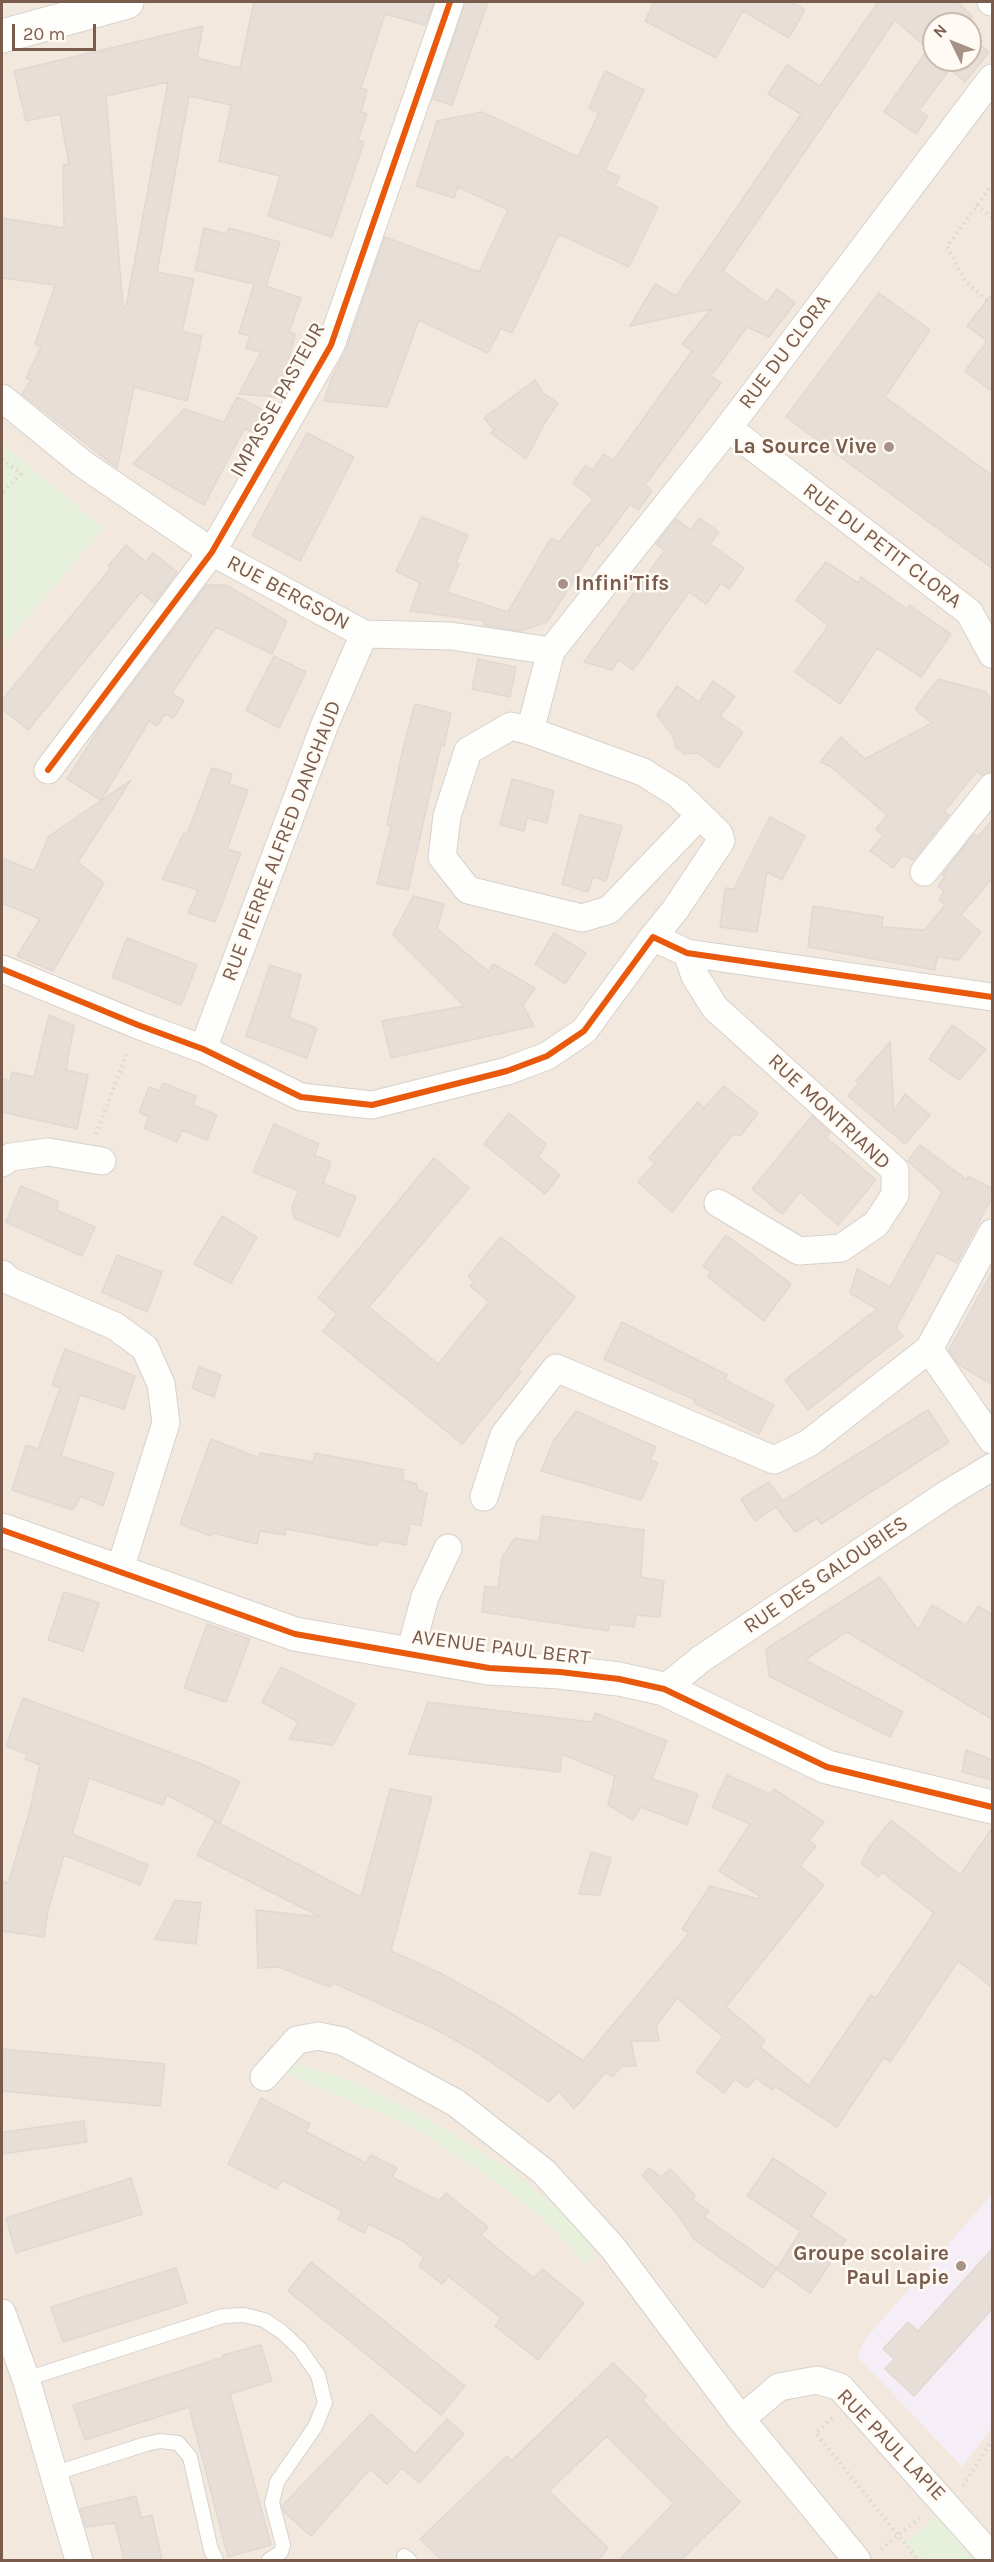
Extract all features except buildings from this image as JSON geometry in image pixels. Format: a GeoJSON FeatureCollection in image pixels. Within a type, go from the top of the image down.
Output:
{"type":"FeatureCollection","features":[{"type":"Feature","properties":{"kind":"street"},"geometry":{"type":"LineString","coordinates":[[2,36],[127,2]]}},
{"type":"Feature","properties":{"kind":"street","name":"IMPASSE PASTEUR"},"geometry":{"type":"LineString","coordinates":[[48,770],[212,552],[331,345],[450,2]]}},
{"type":"Feature","properties":{"kind":"street","name":"RUE DU CLORA"},"geometry":{"type":"LineString","coordinates":[[552,651],[728,428],[993,78]]}},
{"type":"Feature","properties":{"kind":"street","name":"RUE BERGSON"},"geometry":{"type":"LineString","coordinates":[[2,398],[83,464],[212,552],[364,634],[451,636],[552,651]]}},
{"type":"Feature","properties":{"kind":"street","name":"RUE DU PETIT CLORA"},"geometry":{"type":"LineString","coordinates":[[728,428],[969,612],[993,654]]}},
{"type":"Feature","properties":{"kind":"street","name":"RUE PIERRE ALFRED DANCHAUD"},"geometry":{"type":"LineString","coordinates":[[203,1049],[326,724],[364,634]]}},
{"type":"Feature","properties":{"kind":"street"},"geometry":{"type":"LineString","coordinates":[[530,731],[552,651]]}},
{"type":"Feature","properties":{"kind":"street"},"geometry":{"type":"LineString","coordinates":[[2,969],[203,1049],[301,1097],[372,1105],[507,1071],[547,1056],[584,1031],[675,910],[721,841],[719,834],[700,815],[678,794],[643,772],[530,731],[512,726],[468,751],[447,816],[442,857],[468,890],[582,918],[609,910],[700,815]]}},
{"type":"Feature","properties":{"kind":"street"},"geometry":{"type":"LineString","coordinates":[[924,872],[993,787]]}},
{"type":"Feature","properties":{"kind":"street"},"geometry":{"type":"LineString","coordinates":[[653,937],[687,953],[993,997]]}},
{"type":"Feature","properties":{"kind":"street","name":"RUE MONTRIAND"},"geometry":{"type":"LineString","coordinates":[[687,953],[695,976],[715,1008],[895,1170],[895,1195],[876,1224],[842,1248],[799,1251],[718,1203]]}},
{"type":"Feature","properties":{"kind":"street"},"geometry":{"type":"LineString","coordinates":[[2,1163],[11,1157],[48,1152],[94,1159]]}},
{"type":"Feature","properties":{"kind":"street"},"geometry":{"type":"LineString","coordinates":[[484,1497],[504,1435],[556,1368],[774,1460],[809,1443],[929,1349],[993,1233]]}},
{"type":"Feature","properties":{"kind":"street"},"geometry":{"type":"LineString","coordinates":[[2,1274],[10,1281],[115,1326],[145,1348],[161,1384],[166,1423],[119,1572]]}},
{"type":"Feature","properties":{"kind":"street"},"geometry":{"type":"LineString","coordinates":[[929,1349],[993,1440]]}},
{"type":"Feature","properties":{"kind":"street","name":"RUE DES GALOUBIES"},"geometry":{"type":"LineString","coordinates":[[664,1689],[701,1659],[947,1494],[993,1467]]}},
{"type":"Feature","properties":{"kind":"street","name":"AVENUE PAUL BERT"},"geometry":{"type":"LineString","coordinates":[[2,1530],[295,1634],[489,1668],[560,1672],[619,1679],[664,1689],[827,1767],[993,1807]]}},
{"type":"Feature","properties":{"kind":"street"},"geometry":{"type":"LineString","coordinates":[[410,1653],[425,1597],[448,1548]]}},
{"type":"Feature","properties":{"kind":"street"},"geometry":{"type":"LineString","coordinates":[[264,2077],[297,2040],[318,2036],[342,2041],[456,2103],[544,2172],[613,2248],[741,2419],[857,2560]]}},
{"type":"Feature","properties":{"kind":"street"},"geometry":{"type":"LineString","coordinates":[[2,2313],[26,2379],[79,2560]]}},
{"type":"Feature","properties":{"kind":"street","name":"RUE PAUL LAPIE"},"geometry":{"type":"LineString","coordinates":[[741,2419],[780,2387],[817,2380],[840,2387],[993,2557]]}},
{"type":"Feature","properties":{"kind":"lane"},"geometry":{"type":"LineString","coordinates":[[26,2379],[223,2316],[244,2314],[264,2320],[281,2331],[300,2349],[318,2375],[325,2403],[315,2427],[277,2482],[272,2503],[283,2545],[281,2552],[269,2560]]}},
{"type":"Feature","properties":{"kind":"lane"},"geometry":{"type":"LineString","coordinates":[[53,2474],[146,2444],[160,2441],[178,2443],[190,2457],[210,2550],[216,2560]]}},
{"type":"Feature","properties":{"kind":"path"},"geometry":{"type":"LineString","coordinates":[[987,300],[965,281],[946,246],[993,185]]}},
{"type":"Feature","properties":{"kind":"path"},"geometry":{"type":"LineString","coordinates":[[977,205],[993,218]]}},
{"type":"Feature","properties":{"kind":"path"},"geometry":{"type":"LineString","coordinates":[[2,459],[21,474],[2,493]]}},
{"type":"Feature","properties":{"kind":"path"},"geometry":{"type":"LineString","coordinates":[[94,1159],[138,1025]]}},
{"type":"Feature","properties":{"kind":"path"},"geometry":{"type":"LineString","coordinates":[[829,2421],[816,2433],[918,2560]]}},
{"type":"Feature","properties":{"kind":"path"},"geometry":{"type":"LineString","coordinates":[[962,2488],[993,2440]]}},
{"type":"Feature","properties":{"kind":"path"},"geometry":{"type":"LineString","coordinates":[[897,2536],[927,2512]]}},
{"type":"Feature","properties":{"kind":"shaded area"},"geometry":{"type":"Polygon","coordinates":[[[2,2],[992,2],[992,2560],[2,2560],[2,2]]]}},
{"type":"Feature","properties":{"kind":"shaded area","name":"Groupe scolaire Paul Lapie"},"geometry":{"type":"Polygon","coordinates":[[[992,2194],[992,2427],[962,2467],[857,2356],[865,2339],[992,2194]]]}},
{"type":"Feature","properties":{"kind":"green space"},"geometry":{"type":"Polygon","coordinates":[[[2,444],[104,528],[2,648],[2,444]]]}},
{"type":"Feature","properties":{"kind":"green space"},"geometry":{"type":"Polygon","coordinates":[[[294,2064],[337,2075],[380,2094],[439,2125],[514,2172],[570,2219],[592,2246],[594,2259],[585,2263],[544,2220],[484,2173],[412,2127],[284,2073],[294,2064]]]}},
{"type":"Feature","properties":{"kind":"green space"},"geometry":{"type":"Polygon","coordinates":[[[941,2511],[979,2560],[921,2560],[906,2543],[941,2511]]]}},
{"type":"Feature","properties":{"kind":"cycle path"},"geometry":{"type":"LineString","coordinates":[[48,770],[212,552],[331,345],[450,2]]}},
{"type":"Feature","properties":{"kind":"cycle path"},"geometry":{"type":"LineString","coordinates":[[2,969],[203,1049],[301,1097],[372,1105],[507,1071],[547,1056],[584,1031],[653,937],[687,953],[992,997]]}},
{"type":"Feature","properties":{"kind":"cycle path"},"geometry":{"type":"LineString","coordinates":[[2,1530],[295,1634],[489,1668],[560,1672],[619,1679],[664,1689],[827,1767],[992,1807]]}},
{"type":"Feature","properties":{"kind":"place","name":"La Source Vive"},"geometry":{"type":"Point","coordinates":[889,447]}},
{"type":"Feature","properties":{"kind":"place","name":"Infini'Tifs"},"geometry":{"type":"Point","coordinates":[563,584]}},
{"type":"Feature","properties":{"kind":"place","name":"Groupe scolaire Paul Lapie"},"geometry":{"type":"Point","coordinates":[961,2266]}}]}
